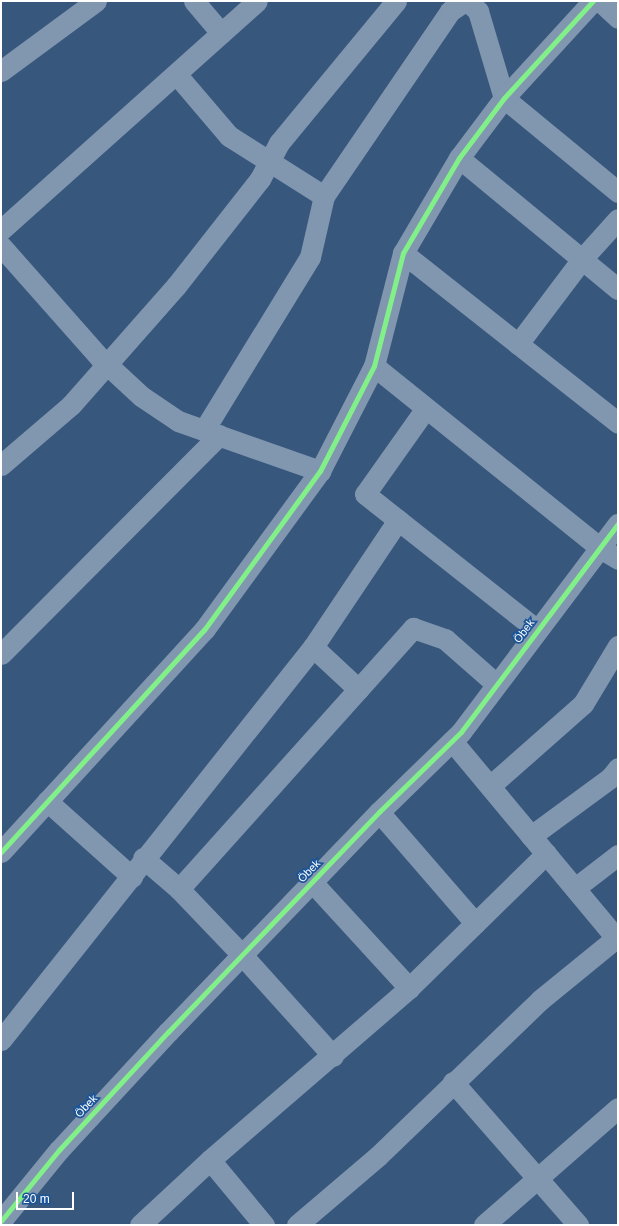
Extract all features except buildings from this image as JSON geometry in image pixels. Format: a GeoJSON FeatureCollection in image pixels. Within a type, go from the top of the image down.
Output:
{"type":"FeatureCollection","features":[{"type":"Feature","properties":{"kind":"street"},"geometry":{"type":"LineString","coordinates":[[1,71],[95,1]]}},
{"type":"Feature","properties":{"kind":"street"},"geometry":{"type":"LineString","coordinates":[[194,1],[220,34]]}},
{"type":"Feature","properties":{"kind":"street"},"geometry":{"type":"LineString","coordinates":[[1,230],[177,75],[257,1]]}},
{"type":"Feature","properties":{"kind":"street"},"geometry":{"type":"LineString","coordinates":[[1,465],[71,405],[176,286],[270,164],[279,143],[396,1]]}},
{"type":"Feature","properties":{"kind":"street"},"geometry":{"type":"LineString","coordinates":[[1,654],[212,433],[310,257],[324,196],[450,11],[466,1],[478,11],[504,98],[618,192]]}},
{"type":"Feature","properties":{"kind":"street"},"geometry":{"type":"LineString","coordinates":[[1,852],[204,630],[320,472],[374,366],[403,253],[459,158],[504,98],[593,1]]}},
{"type":"Feature","properties":{"kind":"street"},"geometry":{"type":"LineString","coordinates":[[600,1],[618,18]]}},
{"type":"Feature","properties":{"kind":"street"},"geometry":{"type":"LineString","coordinates":[[177,75],[229,136],[270,164],[324,196]]}},
{"type":"Feature","properties":{"kind":"street"},"geometry":{"type":"LineString","coordinates":[[459,158],[618,289]]}},
{"type":"Feature","properties":{"kind":"street"},"geometry":{"type":"LineString","coordinates":[[518,344],[582,259],[618,218]]}},
{"type":"Feature","properties":{"kind":"street"},"geometry":{"type":"LineString","coordinates":[[2,249],[107,364],[141,396],[178,421],[320,472]]}},
{"type":"Feature","properties":{"kind":"street"},"geometry":{"type":"LineString","coordinates":[[403,253],[618,423]]}},
{"type":"Feature","properties":{"kind":"street"},"geometry":{"type":"LineString","coordinates":[[374,366],[600,548],[618,559]]}},
{"type":"Feature","properties":{"kind":"street"},"geometry":{"type":"LineString","coordinates":[[426,408],[365,494],[537,630]]}},
{"type":"Feature","properties":{"kind":"street"},"geometry":{"type":"LineString","coordinates":[[1,1040],[132,877],[144,858],[312,647],[398,520]]}},
{"type":"Feature","properties":{"kind":"street","name":"Öbek"},"geometry":{"type":"LineString","coordinates":[[1,1221],[59,1150],[242,955],[380,812],[452,741],[618,524]]}},
{"type":"Feature","properties":{"kind":"street"},"geometry":{"type":"LineString","coordinates":[[179,890],[358,688],[414,628],[445,639],[496,684]]}},
{"type":"Feature","properties":{"kind":"street"},"geometry":{"type":"LineString","coordinates":[[490,786],[582,704],[618,646]]}},
{"type":"Feature","properties":{"kind":"street"},"geometry":{"type":"LineString","coordinates":[[312,647],[358,688]]}},
{"type":"Feature","properties":{"kind":"street"},"geometry":{"type":"LineString","coordinates":[[297,1225],[378,1156],[453,1082],[540,1000],[617,939],[452,741]]}},
{"type":"Feature","properties":{"kind":"street"},"geometry":{"type":"LineString","coordinates":[[531,836],[610,778],[618,768]]}},
{"type":"Feature","properties":{"kind":"street"},"geometry":{"type":"LineString","coordinates":[[47,801],[132,877]]}},
{"type":"Feature","properties":{"kind":"street"},"geometry":{"type":"LineString","coordinates":[[380,812],[475,923]]}},
{"type":"Feature","properties":{"kind":"street"},"geometry":{"type":"LineString","coordinates":[[140,1225],[210,1160],[333,1056],[409,988],[546,854]]}},
{"type":"Feature","properties":{"kind":"street"},"geometry":{"type":"LineString","coordinates":[[575,888],[618,855]]}},
{"type":"Feature","properties":{"kind":"street"},"geometry":{"type":"LineString","coordinates":[[144,858],[179,890],[242,955],[333,1056]]}},
{"type":"Feature","properties":{"kind":"street"},"geometry":{"type":"LineString","coordinates":[[312,882],[409,988]]}},
{"type":"Feature","properties":{"kind":"street"},"geometry":{"type":"LineString","coordinates":[[453,1082],[536,1180],[578,1225]]}},
{"type":"Feature","properties":{"kind":"street"},"geometry":{"type":"LineString","coordinates":[[484,1225],[618,1108]]}},
{"type":"Feature","properties":{"kind":"street"},"geometry":{"type":"LineString","coordinates":[[210,1160],[264,1225]]}},
{"type":"Feature","properties":{"kind":"cycle path"},"geometry":{"type":"LineString","coordinates":[[1,852],[204,630],[320,471],[374,366],[403,253],[459,158],[504,98],[593,1]]}},
{"type":"Feature","properties":{"kind":"cycle path"},"geometry":{"type":"LineString","coordinates":[[1,1221],[59,1150],[168,1032],[379,812],[461,732],[618,524]]}}]}
